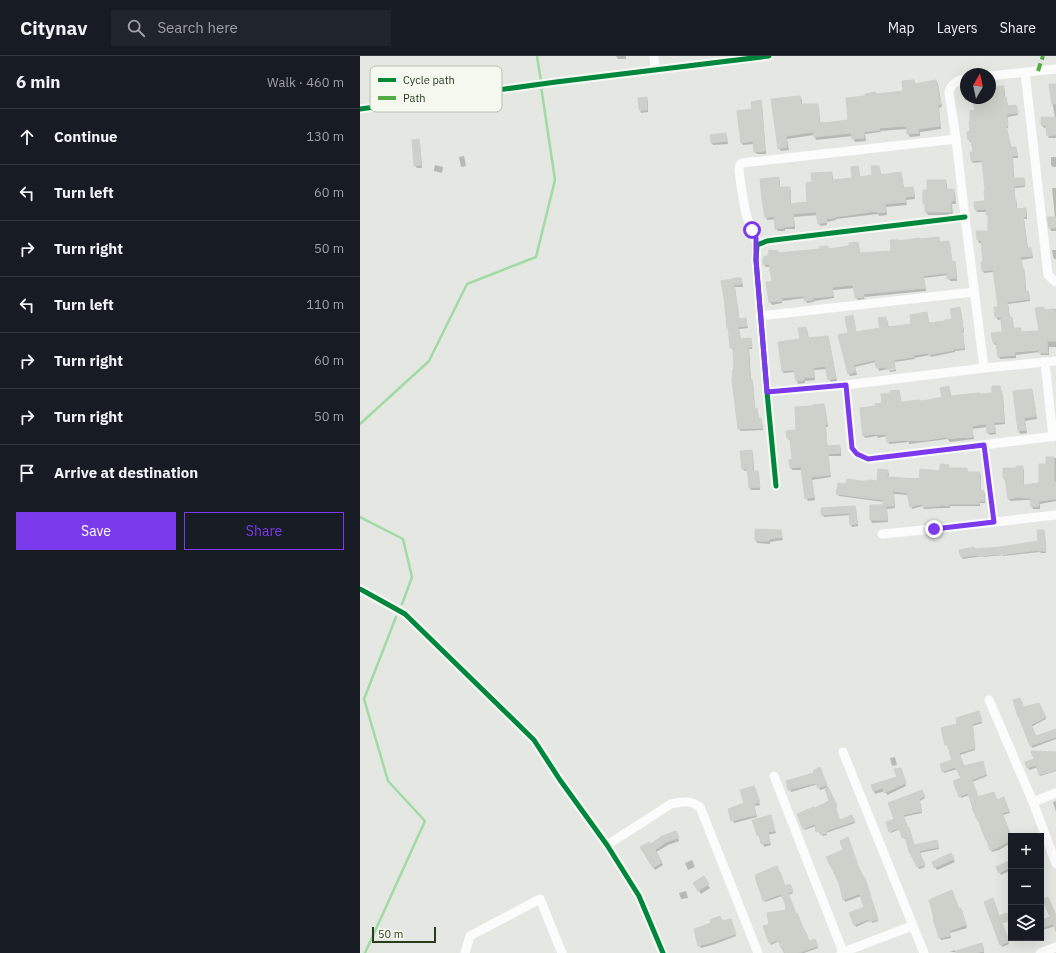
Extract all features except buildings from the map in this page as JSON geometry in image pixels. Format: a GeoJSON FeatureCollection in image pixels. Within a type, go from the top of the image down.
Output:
{"type":"FeatureCollection","features":[{"type":"Feature","properties":{"kind":"street"},"geometry":{"type":"LineString","coordinates":[[654,56],[655,70]]}},
{"type":"Feature","properties":{"kind":"street"},"geometry":{"type":"LineString","coordinates":[[502,89],[769,56]]}},
{"type":"Feature","properties":{"kind":"street"},"geometry":{"type":"LineString","coordinates":[[996,75],[1056,69]]}},
{"type":"Feature","properties":{"kind":"street"},"geometry":{"type":"LineString","coordinates":[[1026,72],[1048,275],[1056,282]]}},
{"type":"Feature","properties":{"kind":"street"},"geometry":{"type":"LineString","coordinates":[[960,80],[954,83],[950,88],[949,93],[984,368]]}},
{"type":"Feature","properties":{"kind":"street"},"geometry":{"type":"LineString","coordinates":[[360,109],[370,108]]}},
{"type":"Feature","properties":{"kind":"street"},"geometry":{"type":"LineString","coordinates":[[776,486],[760,316],[756,260],[757,245],[756,238],[749,223],[743,202],[739,170],[740,165],[742,163],[956,139]]}},
{"type":"Feature","properties":{"kind":"street"},"geometry":{"type":"LineString","coordinates":[[757,245],[774,240],[965,217]]}},
{"type":"Feature","properties":{"kind":"street"},"geometry":{"type":"LineString","coordinates":[[760,316],[974,292]]}},
{"type":"Feature","properties":{"kind":"street"},"geometry":{"type":"LineString","coordinates":[[767,392],[846,385],[984,368],[1056,361]]}},
{"type":"Feature","properties":{"kind":"street"},"geometry":{"type":"LineString","coordinates":[[846,385],[852,448],[857,454],[868,459],[1054,436],[1046,362]]}},
{"type":"Feature","properties":{"kind":"street"},"geometry":{"type":"LineString","coordinates":[[984,445],[994,522]]}},
{"type":"Feature","properties":{"kind":"street"},"geometry":{"type":"LineString","coordinates":[[882,534],[1056,515]]}},
{"type":"Feature","properties":{"kind":"street"},"geometry":{"type":"LineString","coordinates":[[360,589],[405,614],[534,740],[560,780],[607,845],[638,896],[663,953]]}},
{"type":"Feature","properties":{"kind":"street"},"geometry":{"type":"LineString","coordinates":[[989,700],[1033,802],[1056,864]]}},
{"type":"Feature","properties":{"kind":"street"},"geometry":{"type":"LineString","coordinates":[[843,752],[924,953]]}},
{"type":"Feature","properties":{"kind":"street"},"geometry":{"type":"LineString","coordinates":[[774,776],[842,953],[912,926]]}},
{"type":"Feature","properties":{"kind":"street"},"geometry":{"type":"LineString","coordinates":[[1033,802],[1056,793]]}},
{"type":"Feature","properties":{"kind":"street"},"geometry":{"type":"LineString","coordinates":[[607,845],[671,804],[682,801],[692,802],[700,808],[758,953]]}},
{"type":"Feature","properties":{"kind":"street"},"geometry":{"type":"LineString","coordinates":[[465,953],[470,936],[540,899],[562,953]]}},
{"type":"Feature","properties":{"kind":"street"},"geometry":{"type":"LineString","coordinates":[[1040,953],[1056,947]]}},
{"type":"Feature","properties":{"kind":"waterway"},"geometry":{"type":"LineString","coordinates":[[537,56],[541,81]]}},
{"type":"Feature","properties":{"kind":"waterway"},"geometry":{"type":"LineString","coordinates":[[360,424],[429,361],[467,284],[536,257],[555,180],[541,86]]}},
{"type":"Feature","properties":{"kind":"waterway"},"geometry":{"type":"LineString","coordinates":[[360,517],[403,539],[412,577],[402,604]]}},
{"type":"Feature","properties":{"kind":"waterway"},"geometry":{"type":"LineString","coordinates":[[365,953],[425,821],[388,781],[364,699],[396,617]]}},
{"type":"Feature","properties":{"kind":"marked path"},"geometry":{"type":"LineString","coordinates":[[1038,71],[1043,56]]}},
{"type":"Feature","properties":{"kind":"cycle path"},"geometry":{"type":"LineString","coordinates":[[502,89],[769,56]]}},
{"type":"Feature","properties":{"kind":"cycle path"},"geometry":{"type":"LineString","coordinates":[[360,109],[370,108]]}},
{"type":"Feature","properties":{"kind":"cycle path"},"geometry":{"type":"LineString","coordinates":[[776,486],[756,260],[757,245],[774,240],[965,217]]}},
{"type":"Feature","properties":{"kind":"cycle path"},"geometry":{"type":"LineString","coordinates":[[360,589],[405,614],[534,740],[560,780],[607,845],[639,896],[663,953]]}},
{"type":"Feature","properties":{"kind":"route"},"geometry":{"type":"LineString","coordinates":[[752,230],[756,238],[757,245],[756,260],[767,392],[846,385],[852,448],[857,454],[868,459],[984,445],[994,522],[934,529]]}}]}
